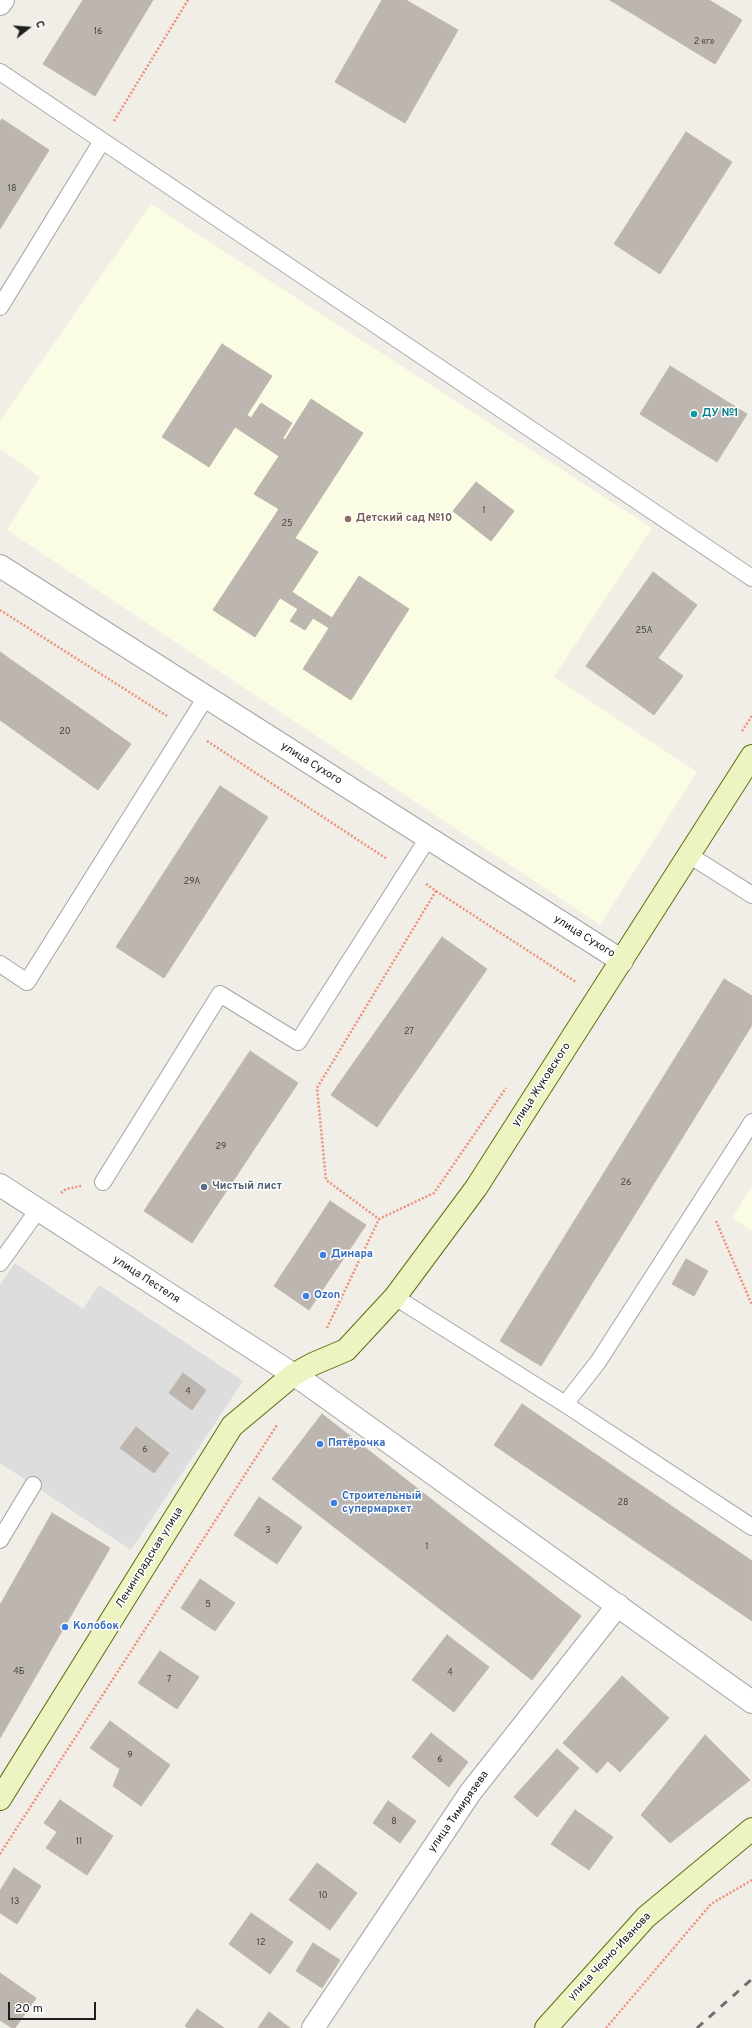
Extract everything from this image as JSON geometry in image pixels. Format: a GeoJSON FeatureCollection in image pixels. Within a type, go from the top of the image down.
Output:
{"type":"FeatureCollection","features":[{"type":"Feature","properties":{"kind":"street"},"geometry":{"type":"LineString","coordinates":[[0,4],[2,0]]}},
{"type":"Feature","properties":{"kind":"street","name":"улица Сухого"},"geometry":{"type":"LineString","coordinates":[[0,566],[622,961]]}},
{"type":"Feature","properties":{"kind":"street","name":"улица Жуковского"},"geometry":{"type":"LineString","coordinates":[[293,1375],[313,1364],[346,1350],[395,1297],[476,1188],[752,756]]}},
{"type":"Feature","properties":{"kind":"street","name":"улица Пестеля"},"geometry":{"type":"LineString","coordinates":[[0,1185],[305,1382],[752,1702]]}},
{"type":"Feature","properties":{"kind":"street","name":"Ленинградская улица"},"geometry":{"type":"LineString","coordinates":[[0,1799],[232,1426],[293,1375]]}},
{"type":"Feature","properties":{"kind":"street","name":"улица Тимирязева"},"geometry":{"type":"LineString","coordinates":[[313,2028],[470,1792],[618,1605]]}},
{"type":"Feature","properties":{"kind":"street","name":"улица Черно-Иванова"},"geometry":{"type":"LineString","coordinates":[[546,2028],[646,1917],[752,1829]]}},
{"type":"Feature","properties":{"kind":"lane"},"geometry":{"type":"LineString","coordinates":[[0,72],[752,578]]}},
{"type":"Feature","properties":{"kind":"lane"},"geometry":{"type":"LineString","coordinates":[[0,307],[102,141]]}},
{"type":"Feature","properties":{"kind":"lane"},"geometry":{"type":"LineString","coordinates":[[0,964],[27,982],[206,697]]}},
{"type":"Feature","properties":{"kind":"lane"},"geometry":{"type":"LineString","coordinates":[[103,1182],[220,994],[298,1042],[428,838]]}},
{"type":"Feature","properties":{"kind":"lane"},"geometry":{"type":"LineString","coordinates":[[689,855],[752,895]]}},
{"type":"Feature","properties":{"kind":"lane"},"geometry":{"type":"LineString","coordinates":[[565,1404],[598,1362],[752,1122]]}},
{"type":"Feature","properties":{"kind":"lane"},"geometry":{"type":"LineString","coordinates":[[0,1263],[38,1210]]}},
{"type":"Feature","properties":{"kind":"lane"},"geometry":{"type":"LineString","coordinates":[[395,1297],[565,1404],[752,1527]]}},
{"type":"Feature","properties":{"kind":"lane"},"geometry":{"type":"LineString","coordinates":[[0,1540],[33,1486]]}},
{"type":"Feature","properties":{"kind":"path"},"geometry":{"type":"LineString","coordinates":[[102,141],[188,0]]}},
{"type":"Feature","properties":{"kind":"path"},"geometry":{"type":"LineString","coordinates":[[739,736],[752,716]]}},
{"type":"Feature","properties":{"kind":"path"},"geometry":{"type":"LineString","coordinates":[[436,891],[578,984],[602,949]]}},
{"type":"Feature","properties":{"kind":"path"},"geometry":{"type":"LineString","coordinates":[[38,1210],[66,1189],[103,1182]]}},
{"type":"Feature","properties":{"kind":"path"},"geometry":{"type":"LineString","coordinates":[[705,1194],[752,1305]]}},
{"type":"Feature","properties":{"kind":"path"},"geometry":{"type":"LineString","coordinates":[[326,1330],[379,1219]]}},
{"type":"Feature","properties":{"kind":"path"},"geometry":{"type":"LineString","coordinates":[[0,1854],[279,1422]]}},
{"type":"Feature","properties":{"kind":"path"},"geometry":{"type":"LineString","coordinates":[[606,2028],[711,1904],[752,1880]]}},
{"type":"Feature","properties":{"kind":"shaded area"},"geometry":{"type":"Polygon","coordinates":[[[151,204],[652,528],[554,677],[697,772],[600,925],[7,530],[40,477],[0,449],[0,421],[151,204]]]}},
{"type":"Feature","properties":{"kind":"shaded area"},"geometry":{"type":"Polygon","coordinates":[[[752,1186],[752,1231],[732,1218],[752,1186]]]}},
{"type":"Feature","properties":{"kind":"shaded area"},"geometry":{"type":"Polygon","coordinates":[[[15,1263],[83,1309],[99,1285],[243,1381],[131,1550],[0,1463],[0,1285],[15,1263]]]}},
{"type":"Feature","properties":{"kind":"building"},"geometry":{"type":"Polygon","coordinates":[[[83,0],[153,0],[95,96],[43,64],[83,0]]]}},
{"type":"Feature","properties":{"kind":"building"},"geometry":{"type":"Polygon","coordinates":[[[382,0],[406,0],[458,30],[405,123],[335,82],[382,0]]]}},
{"type":"Feature","properties":{"kind":"building"},"geometry":{"type":"Polygon","coordinates":[[[610,0],[709,0],[742,20],[715,64],[610,0]]]}},
{"type":"Feature","properties":{"kind":"building"},"geometry":{"type":"Polygon","coordinates":[[[2,119],[49,150],[0,229],[0,122],[2,119]]]}},
{"type":"Feature","properties":{"kind":"building"},"geometry":{"type":"Polygon","coordinates":[[[686,132],[732,162],[660,274],[614,244],[686,132]]]}},
{"type":"Feature","properties":{"kind":"building"},"geometry":{"type":"Polygon","coordinates":[[[222,344],[272,376],[247,415],[251,418],[261,403],[292,423],[283,438],[285,440],[311,399],[363,433],[295,538],[318,552],[292,592],[332,618],[359,576],[409,609],[351,700],[303,669],[329,628],[313,618],[305,630],[290,621],[298,609],[280,598],[255,637],[213,610],[279,509],[254,494],[279,456],[235,427],[209,467],[162,437],[222,344]]]}},
{"type":"Feature","properties":{"kind":"building","name":"ДУ №1"},"geometry":{"type":"Polygon","coordinates":[[[670,366],[747,414],[717,462],[640,414],[670,366]]]}},
{"type":"Feature","properties":{"kind":"building"},"geometry":{"type":"Polygon","coordinates":[[[476,482],[514,511],[491,541],[453,511],[476,482]]]}},
{"type":"Feature","properties":{"kind":"building"},"geometry":{"type":"Polygon","coordinates":[[[653,572],[697,605],[658,658],[683,676],[654,715],[586,666],[653,572]]]}},
{"type":"Feature","properties":{"kind":"building"},"geometry":{"type":"Polygon","coordinates":[[[0,652],[131,744],[98,790],[0,720],[0,652]]]}},
{"type":"Feature","properties":{"kind":"building"},"geometry":{"type":"Polygon","coordinates":[[[220,786],[268,817],[164,978],[116,947],[220,786]]]}},
{"type":"Feature","properties":{"kind":"building"},"geometry":{"type":"Polygon","coordinates":[[[442,937],[487,969],[377,1127],[331,1095],[442,937]]]}},
{"type":"Feature","properties":{"kind":"building"},"geometry":{"type":"Polygon","coordinates":[[[724,979],[752,996],[752,1025],[541,1366],[500,1341],[724,979]]]}},
{"type":"Feature","properties":{"kind":"building"},"geometry":{"type":"Polygon","coordinates":[[[250,1051],[298,1083],[192,1243],[144,1211],[250,1051]]]}},
{"type":"Feature","properties":{"kind":"building"},"geometry":{"type":"Polygon","coordinates":[[[330,1201],[366,1225],[309,1310],[274,1286],[330,1201]]]}},
{"type":"Feature","properties":{"kind":"building"},"geometry":{"type":"Polygon","coordinates":[[[686,1259],[708,1271],[694,1296],[672,1284],[686,1259]]]}},
{"type":"Feature","properties":{"kind":"building"},"geometry":{"type":"Polygon","coordinates":[[[183,1373],[206,1390],[192,1410],[169,1393],[183,1373]]]}},
{"type":"Feature","properties":{"kind":"building"},"geometry":{"type":"Polygon","coordinates":[[[522,1404],[752,1561],[752,1621],[494,1445],[522,1404]]]}},
{"type":"Feature","properties":{"kind":"building"},"geometry":{"type":"Polygon","coordinates":[[[322,1414],[581,1616],[532,1680],[272,1479],[322,1414]]]}},
{"type":"Feature","properties":{"kind":"building"},"geometry":{"type":"Polygon","coordinates":[[[136,1427],[169,1453],[154,1473],[120,1448],[136,1427]]]}},
{"type":"Feature","properties":{"kind":"building"},"geometry":{"type":"Polygon","coordinates":[[[259,1497],[302,1527],[277,1564],[234,1535],[259,1497]]]}},
{"type":"Feature","properties":{"kind":"building"},"geometry":{"type":"Polygon","coordinates":[[[52,1513],[110,1548],[0,1738],[0,1605],[52,1513]]]}},
{"type":"Feature","properties":{"kind":"building"},"geometry":{"type":"Polygon","coordinates":[[[200,1579],[235,1603],[215,1631],[181,1608],[200,1579]]]}},
{"type":"Feature","properties":{"kind":"building"},"geometry":{"type":"Polygon","coordinates":[[[447,1635],[489,1667],[454,1712],[412,1680],[447,1635]]]}},
{"type":"Feature","properties":{"kind":"building"},"geometry":{"type":"Polygon","coordinates":[[[160,1651],[199,1677],[177,1709],[138,1683],[160,1651]]]}},
{"type":"Feature","properties":{"kind":"building"},"geometry":{"type":"Polygon","coordinates":[[[622,1676],[669,1718],[620,1772],[608,1761],[597,1773],[563,1743],[622,1676]]]}},
{"type":"Feature","properties":{"kind":"building"},"geometry":{"type":"Polygon","coordinates":[[[110,1721],[170,1765],[141,1806],[113,1786],[120,1769],[90,1748],[110,1721]]]}},
{"type":"Feature","properties":{"kind":"building"},"geometry":{"type":"Polygon","coordinates":[[[431,1733],[468,1762],[449,1787],[412,1757],[431,1733]]]}},
{"type":"Feature","properties":{"kind":"building"},"geometry":{"type":"Polygon","coordinates":[[[705,1735],[750,1780],[670,1843],[641,1815],[705,1735]]]}},
{"type":"Feature","properties":{"kind":"building"},"geometry":{"type":"Polygon","coordinates":[[[557,1749],[579,1768],[537,1817],[514,1797],[557,1749]]]}},
{"type":"Feature","properties":{"kind":"building"},"geometry":{"type":"Polygon","coordinates":[[[60,1800],[113,1836],[87,1875],[46,1848],[57,1832],[44,1823],[60,1800]]]}},
{"type":"Feature","properties":{"kind":"building"},"geometry":{"type":"Polygon","coordinates":[[[388,1801],[416,1821],[400,1843],[373,1823],[388,1801]]]}},
{"type":"Feature","properties":{"kind":"building"},"geometry":{"type":"Polygon","coordinates":[[[575,1810],[613,1837],[589,1870],[551,1844],[575,1810]]]}},
{"type":"Feature","properties":{"kind":"building"},"geometry":{"type":"Polygon","coordinates":[[[317,1863],[357,1893],[330,1930],[289,1900],[317,1863]]]}},
{"type":"Feature","properties":{"kind":"building"},"geometry":{"type":"Polygon","coordinates":[[[14,1868],[41,1886],[17,1924],[0,1913],[0,1891],[14,1868]]]}},
{"type":"Feature","properties":{"kind":"building"},"geometry":{"type":"Polygon","coordinates":[[[251,1913],[293,1942],[270,1974],[229,1944],[251,1913]]]}},
{"type":"Feature","properties":{"kind":"building"},"geometry":{"type":"Polygon","coordinates":[[[313,1943],[340,1960],[322,1988],[296,1971],[313,1943]]]}},
{"type":"Feature","properties":{"kind":"building"},"geometry":{"type":"Polygon","coordinates":[[[0,1973],[36,1998],[15,2028],[12,2028],[0,2020],[0,1973]]]}},
{"type":"Feature","properties":{"kind":"building"},"geometry":{"type":"Polygon","coordinates":[[[197,2009],[224,2028],[188,2028],[185,2026],[197,2009]]]}},
{"type":"Feature","properties":{"kind":"building"},"geometry":{"type":"Polygon","coordinates":[[[269,2012],[290,2028],[258,2028],[269,2012]]]}},
{"type":"Feature","properties":{"kind":"railway"},"geometry":{"type":"LineString","coordinates":[[697,2028],[752,1979]]}},
{"type":"Feature","properties":{"kind":"place","name":"ДУ №1"},"geometry":{"type":"Point","coordinates":[694,414]}},
{"type":"Feature","properties":{"kind":"place","name":"Детский сад №10"},"geometry":{"type":"Point","coordinates":[348,519]}},
{"type":"Feature","properties":{"kind":"place","name":"Чистый лист"},"geometry":{"type":"Point","coordinates":[204,1187]}},
{"type":"Feature","properties":{"kind":"place","name":"Динара"},"geometry":{"type":"Point","coordinates":[323,1255]}},
{"type":"Feature","properties":{"kind":"place","name":"Ozon"},"geometry":{"type":"Point","coordinates":[306,1296]}},
{"type":"Feature","properties":{"kind":"place","name":"Пятёрочка"},"geometry":{"type":"Point","coordinates":[320,1444]}},
{"type":"Feature","properties":{"kind":"place","name":"Строительный супермаркет"},"geometry":{"type":"Point","coordinates":[334,1503]}},
{"type":"Feature","properties":{"kind":"place","name":"Колобок"},"geometry":{"type":"Point","coordinates":[65,1627]}}]}
